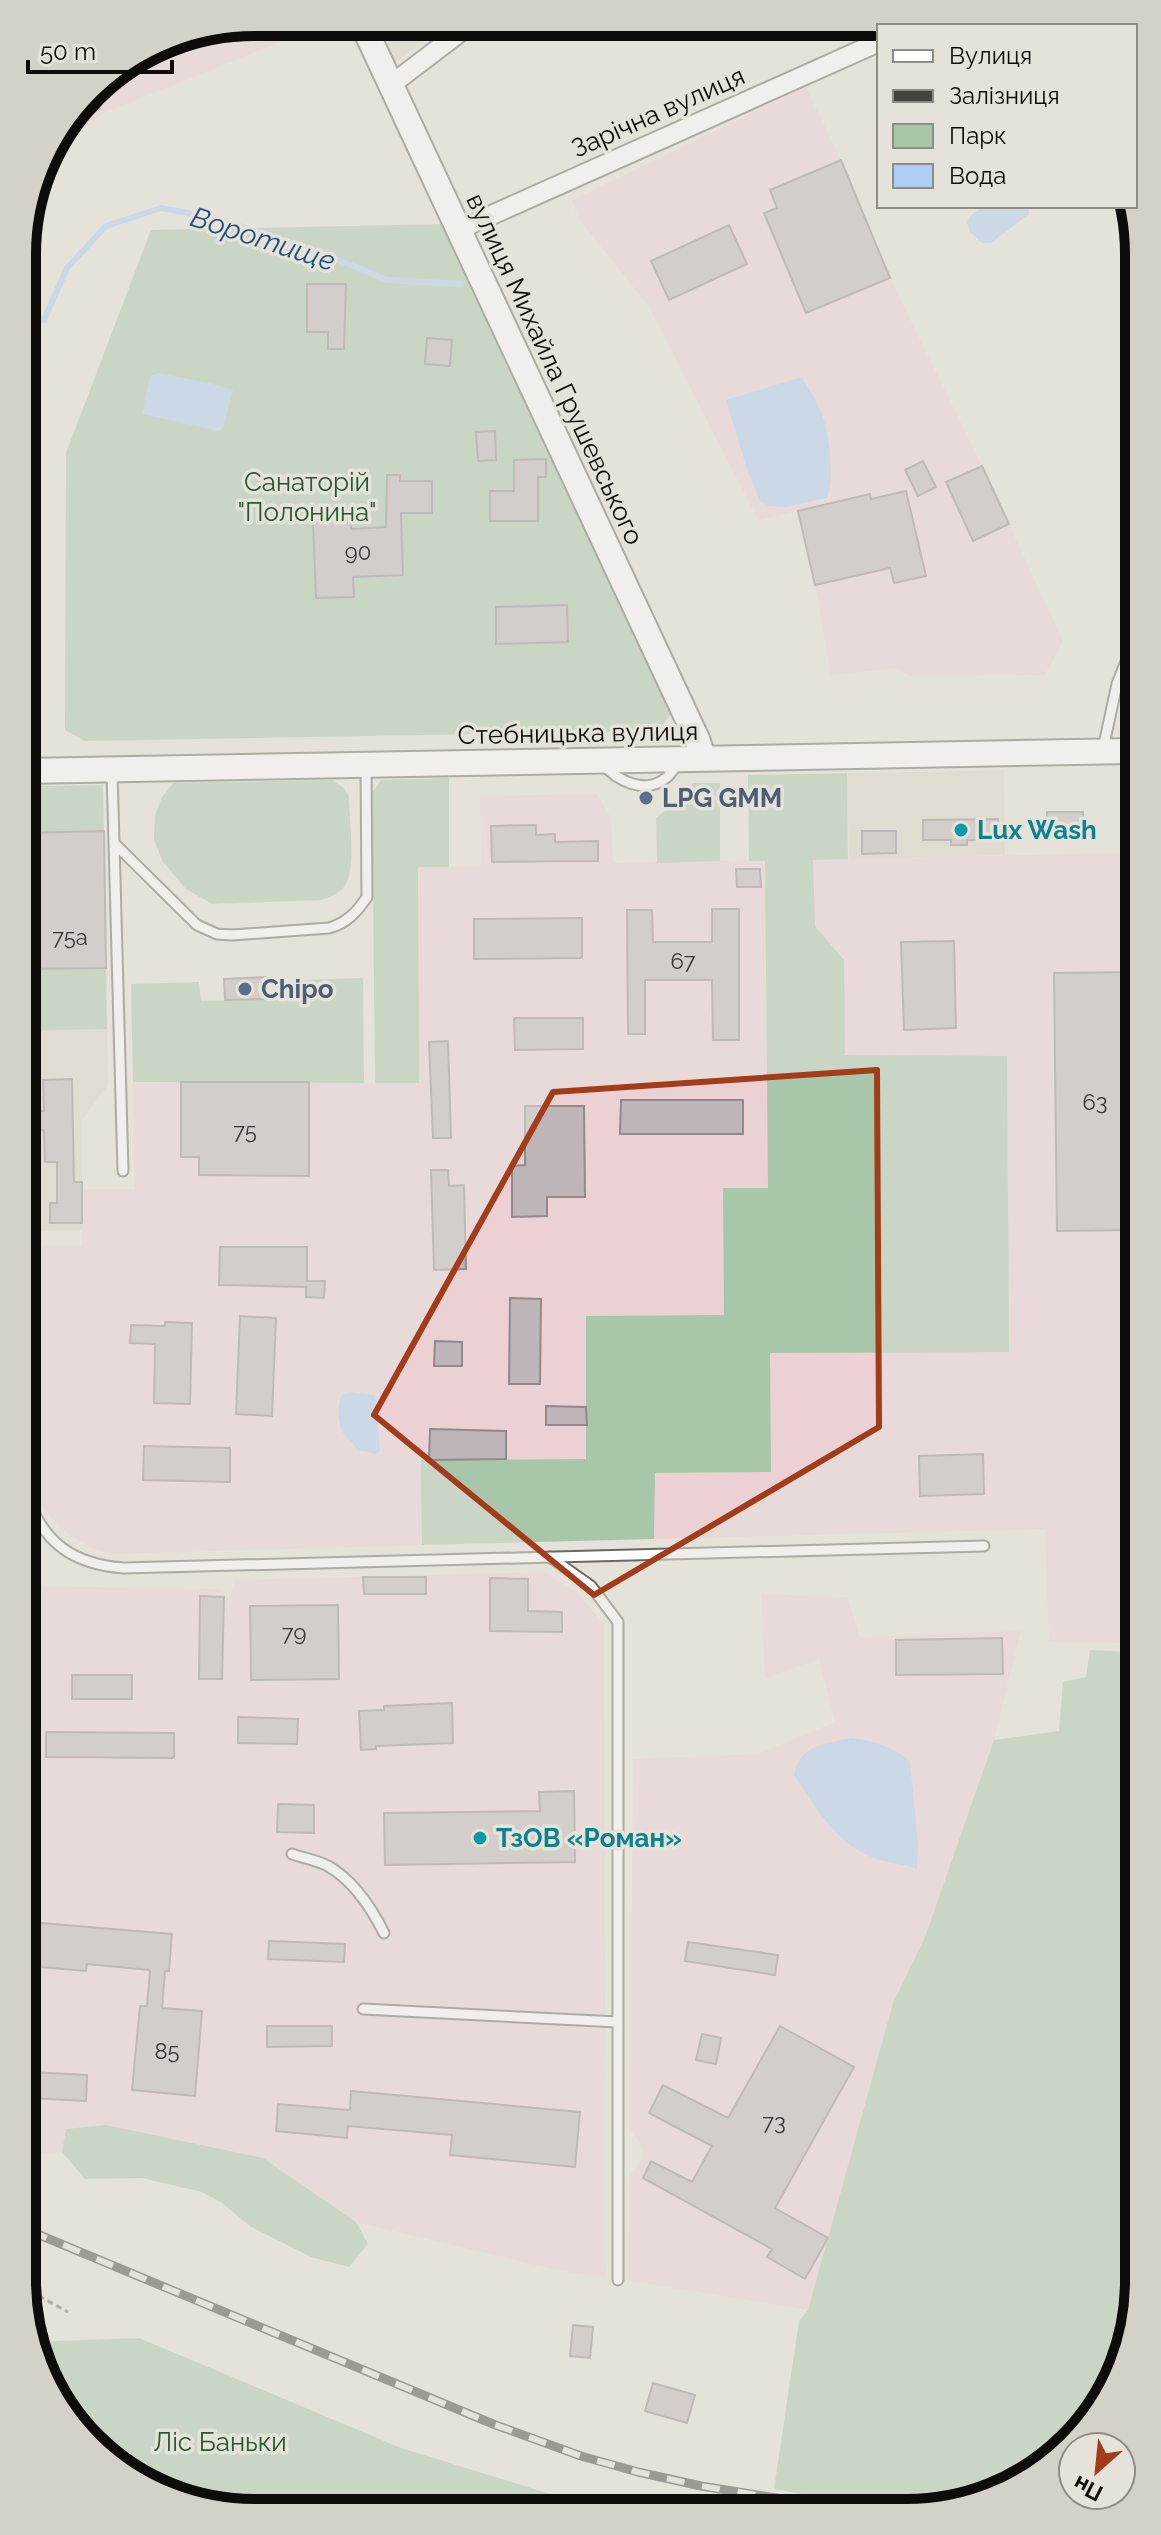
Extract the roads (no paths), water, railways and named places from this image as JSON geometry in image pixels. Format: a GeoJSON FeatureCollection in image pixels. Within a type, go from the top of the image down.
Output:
{"type":"FeatureCollection","features":[{"type":"Feature","properties":{"kind":"street","name":"вулиця Михайла Грушевського"},"geometry":{"type":"LineString","coordinates":[[368,36],[695,752]]}},
{"type":"Feature","properties":{"kind":"street"},"geometry":{"type":"LineString","coordinates":[[392,84],[455,36]]}},
{"type":"Feature","properties":{"kind":"street","name":"Зарічна вулиця"},"geometry":{"type":"LineString","coordinates":[[458,230],[877,43]]}},
{"type":"Feature","properties":{"kind":"street","name":"Стебницька вулиця"},"geometry":{"type":"LineString","coordinates":[[36,771],[600,761],[695,752],[1125,751]]}},
{"type":"Feature","properties":{"kind":"lane"},"geometry":{"type":"LineString","coordinates":[[1103,751],[1117,684],[1125,664]]}},
{"type":"Feature","properties":{"kind":"lane"},"geometry":{"type":"LineString","coordinates":[[114,843],[206,931],[232,935],[329,928],[349,919],[367,897],[366,765]]}},
{"type":"Feature","properties":{"kind":"lane"},"geometry":{"type":"LineString","coordinates":[[112,770],[123,1171]]}},
{"type":"Feature","properties":{"kind":"lane"},"geometry":{"type":"LineString","coordinates":[[36,1515],[43,1530],[57,1546],[100,1566],[123,1568],[984,1546]]}},
{"type":"Feature","properties":{"kind":"lane"},"geometry":{"type":"LineString","coordinates":[[550,1557],[591,1586],[618,1622],[618,2280]]}},
{"type":"Feature","properties":{"kind":"lane"},"geometry":{"type":"LineString","coordinates":[[292,1854],[327,1865],[347,1880],[362,1895],[384,1933]]}},
{"type":"Feature","properties":{"kind":"lane"},"geometry":{"type":"LineString","coordinates":[[363,2009],[618,2022]]}},
{"type":"Feature","properties":{"kind":"water"},"geometry":{"type":"Polygon","coordinates":[[[982,208],[1028,208],[1029,214],[991,243],[982,243],[970,232],[967,222],[982,208]]]}},
{"type":"Feature","properties":{"kind":"water"},"geometry":{"type":"Polygon","coordinates":[[[158,373],[233,390],[223,428],[219,431],[142,414],[150,376],[158,373]]]}},
{"type":"Feature","properties":{"kind":"water"},"geometry":{"type":"Polygon","coordinates":[[[802,377],[825,425],[831,481],[827,498],[786,507],[769,506],[760,501],[748,472],[726,400],[802,377]]]}},
{"type":"Feature","properties":{"kind":"water"},"geometry":{"type":"Polygon","coordinates":[[[350,1392],[375,1395],[380,1451],[375,1454],[357,1450],[342,1430],[339,1404],[342,1395],[350,1392]]]}},
{"type":"Feature","properties":{"kind":"water"},"geometry":{"type":"Polygon","coordinates":[[[852,1738],[882,1745],[910,1761],[918,1844],[917,1869],[875,1858],[845,1841],[817,1810],[794,1775],[797,1765],[808,1751],[823,1744],[852,1738]]]}},
{"type":"Feature","properties":{"kind":"waterway","name":"Воротище"},"geometry":{"type":"LineString","coordinates":[[36,318],[44,320],[67,268],[106,226],[161,208],[215,218],[319,252],[387,280],[461,284]]}},
{"type":"Feature","properties":{"kind":"railway"},"geometry":{"type":"LineString","coordinates":[[36,2234],[493,2424],[581,2456],[701,2486],[783,2499]]}},
{"type":"Feature","properties":{"kind":"place","name":"LPG GMM"},"geometry":{"type":"Point","coordinates":[646,798]}},
{"type":"Feature","properties":{"kind":"place","name":"Lux Wash"},"geometry":{"type":"Point","coordinates":[961,830]}},
{"type":"Feature","properties":{"kind":"place","name":"Chipo"},"geometry":{"type":"Point","coordinates":[245,989]}},
{"type":"Feature","properties":{"kind":"place","name":"ТзОВ «Роман»"},"geometry":{"type":"Point","coordinates":[480,1838]}},
{"type":"Feature","properties":{"kind":"park label","name":"Санаторій \"Полонина\""},"geometry":{"type":"Point","coordinates":[307,497]}},
{"type":"Feature","properties":{"kind":"park label","name":"Ліс Баньки"},"geometry":{"type":"Point","coordinates":[220,2442]}}]}
